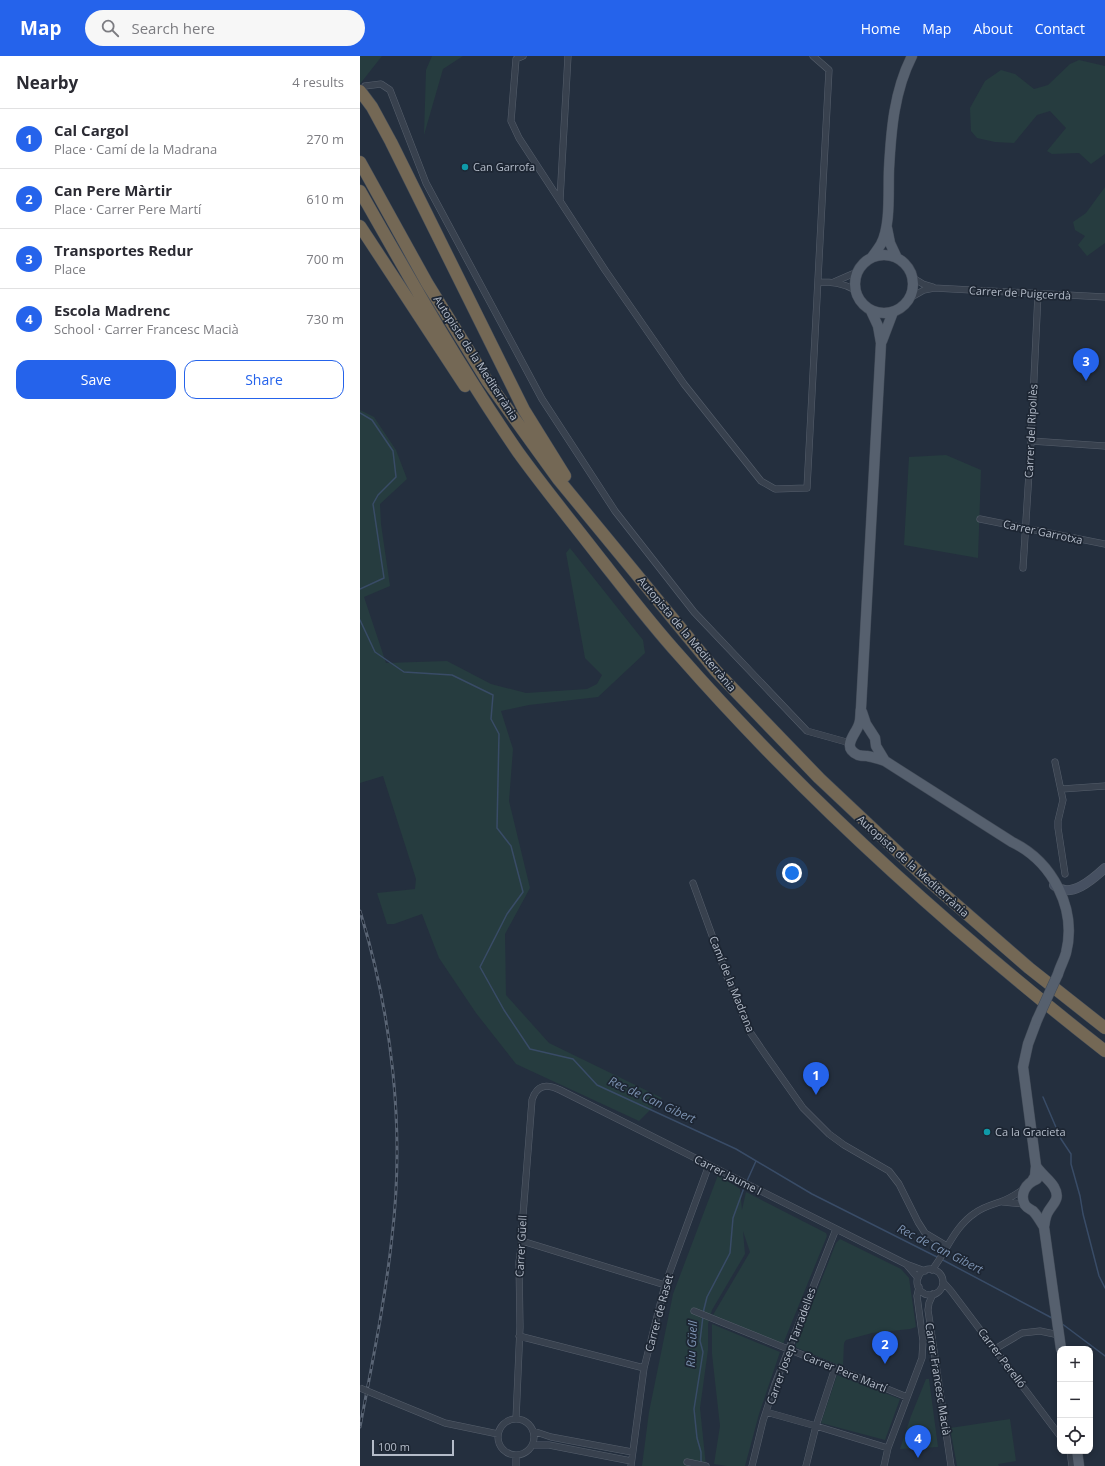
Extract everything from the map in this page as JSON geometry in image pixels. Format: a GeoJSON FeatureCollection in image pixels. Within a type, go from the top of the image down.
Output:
{"type":"FeatureCollection","features":[{"type":"Feature","properties":{"kind":"highway"},"geometry":{"type":"LineString","coordinates":[[362,88],[391,142],[524,410],[574,490],[586,513]]}},
{"type":"Feature","properties":{"kind":"highway","name":"Autopista de la Mediterrània"},"geometry":{"type":"LineString","coordinates":[[360,162],[427,283],[488,382],[558,479],[716,671],[819,778],[921,874],[1029,968],[1105,1028]]}},
{"type":"Feature","properties":{"kind":"highway","name":"Autopista de la Mediterrània"},"geometry":{"type":"LineString","coordinates":[[360,191],[443,337],[495,417],[540,482],[678,654],[729,711],[808,792],[878,858],[1014,978],[1105,1051]]}},
{"type":"Feature","properties":{"kind":"highway"},"geometry":{"type":"LineString","coordinates":[[360,226],[500,440],[525,474],[540,482]]}},
{"type":"Feature","properties":{"kind":"main road"},"geometry":{"type":"LineString","coordinates":[[872,257],[881,244],[886,226],[894,113],[898,90],[912,56]]}},
{"type":"Feature","properties":{"kind":"main road"},"geometry":{"type":"LineString","coordinates":[[886,226],[890,243],[897,258]]}},
{"type":"Feature","properties":{"kind":"main road"},"geometry":{"type":"LineString","coordinates":[[889,255],[897,258],[907,266],[913,278],[914,285],[910,298],[900,309],[893,312],[878,313],[871,311],[862,304],[855,290],[854,283],[857,272],[865,261],[872,257],[889,255]]}},
{"type":"Feature","properties":{"kind":"main road"},"geometry":{"type":"LineString","coordinates":[[871,311],[878,326],[881,343],[860,723],[852,736],[850,743],[851,749],[856,754],[885,761],[1029,852],[1050,873],[1059,889],[1063,899],[1067,919],[1068,930],[1066,952],[1028,1044],[1023,1067],[1036,1166],[1035,1176],[1028,1185],[1023,1198],[1044,1227]]}},
{"type":"Feature","properties":{"kind":"main road"},"geometry":{"type":"LineString","coordinates":[[881,343],[893,312]]}},
{"type":"Feature","properties":{"kind":"main road"},"geometry":{"type":"LineString","coordinates":[[861,708],[866,724],[875,738],[876,746],[885,761]]}},
{"type":"Feature","properties":{"kind":"main road"},"geometry":{"type":"LineString","coordinates":[[856,731],[864,730],[871,732]]}},
{"type":"Feature","properties":{"kind":"main road"},"geometry":{"type":"LineString","coordinates":[[866,756],[872,752],[876,746]]}},
{"type":"Feature","properties":{"kind":"main road"},"geometry":{"type":"LineString","coordinates":[[1012,842],[1040,870],[1052,888],[1061,913],[1063,939],[1059,970]]}},
{"type":"Feature","properties":{"kind":"main road"},"geometry":{"type":"LineString","coordinates":[[1036,1166],[1041,1174],[1055,1189],[1057,1195],[1054,1205],[1049,1210],[1046,1217],[1044,1227],[1061,1346]]}},
{"type":"Feature","properties":{"kind":"main road"},"geometry":{"type":"LineString","coordinates":[[1028,1185],[1038,1179],[1048,1181]]}},
{"type":"Feature","properties":{"kind":"main road"},"geometry":{"type":"LineString","coordinates":[[1029,1208],[1043,1212],[1049,1210]]}},
{"type":"Feature","properties":{"kind":"main road"},"geometry":{"type":"LineString","coordinates":[[1077,1454],[1077,1466]]}},
{"type":"Feature","properties":{"kind":"street"},"geometry":{"type":"LineString","coordinates":[[523,56],[516,59],[511,121],[519,138],[605,270],[684,384],[761,481],[775,489],[807,488],[829,70],[813,56]]}},
{"type":"Feature","properties":{"kind":"street"},"geometry":{"type":"LineString","coordinates":[[560,201],[568,56]]}},
{"type":"Feature","properties":{"kind":"street"},"geometry":{"type":"LineString","coordinates":[[362,88],[381,84],[390,90],[426,183],[542,399],[615,511],[694,612],[807,731],[850,743]]}},
{"type":"Feature","properties":{"kind":"street"},"geometry":{"type":"LineString","coordinates":[[834,282],[857,272]]}},
{"type":"Feature","properties":{"kind":"street","name":"Carrer de Puigcerdà"},"geometry":{"type":"LineString","coordinates":[[913,278],[934,288]]}},
{"type":"Feature","properties":{"kind":"street"},"geometry":{"type":"LineString","coordinates":[[818,282],[834,282],[855,290]]}},
{"type":"Feature","properties":{"kind":"street","name":"Carrer de Puigcerdà"},"geometry":{"type":"LineString","coordinates":[[910,298],[924,290],[934,288],[1105,297]]}},
{"type":"Feature","properties":{"kind":"street","name":"Carrer del Ripollès"},"geometry":{"type":"LineString","coordinates":[[1023,568],[1038,294]]}},
{"type":"Feature","properties":{"kind":"street"},"geometry":{"type":"LineString","coordinates":[[1031,441],[1105,446]]}},
{"type":"Feature","properties":{"kind":"street","name":"Carrer Garrotxa"},"geometry":{"type":"LineString","coordinates":[[980,519],[1105,544]]}},
{"type":"Feature","properties":{"kind":"street"},"geometry":{"type":"LineString","coordinates":[[1056,762],[1063,800],[1058,821],[1058,828],[1065,874]]}},
{"type":"Feature","properties":{"kind":"street"},"geometry":{"type":"LineString","coordinates":[[1062,789],[1105,786]]}},
{"type":"Feature","properties":{"kind":"street"},"geometry":{"type":"LineString","coordinates":[[1029,852],[1036,854],[1060,882],[1079,887]]}},
{"type":"Feature","properties":{"kind":"street"},"geometry":{"type":"LineString","coordinates":[[1033,862],[1040,866],[1059,889],[1068,890],[1079,887]]}},
{"type":"Feature","properties":{"kind":"street"},"geometry":{"type":"LineString","coordinates":[[1066,952],[1070,943],[1070,895],[1105,868]]}},
{"type":"Feature","properties":{"kind":"street","name":"Camí de la Madrana"},"geometry":{"type":"LineString","coordinates":[[693,883],[729,982],[750,1032],[765,1054],[803,1108],[824,1130],[844,1145],[889,1171],[899,1184],[918,1222],[926,1233],[946,1248]]}},
{"type":"Feature","properties":{"kind":"street","name":"Carrer Jaume I"},"geometry":{"type":"LineString","coordinates":[[550,1086],[906,1264],[925,1271]]}},
{"type":"Feature","properties":{"kind":"street","name":"Carrer Güell"},"geometry":{"type":"LineString","coordinates":[[516,1419],[519,1336],[519,1262],[522,1241],[532,1100],[534,1094],[539,1089],[550,1086]]}},
{"type":"Feature","properties":{"kind":"street","name":"Carrer de Raset"},"geometry":{"type":"LineString","coordinates":[[631,1464],[644,1368],[664,1285],[709,1165]]}},
{"type":"Feature","properties":{"kind":"street"},"geometry":{"type":"LineString","coordinates":[[935,1271],[946,1248],[959,1227],[969,1217],[981,1209],[1014,1196],[1028,1185]]}},
{"type":"Feature","properties":{"kind":"street"},"geometry":{"type":"LineString","coordinates":[[1001,1202],[1029,1208]]}},
{"type":"Feature","properties":{"kind":"street","name":"Carrer Josep Tarradelles"},"geometry":{"type":"LineString","coordinates":[[752,1466],[766,1412],[787,1349],[836,1229]]}},
{"type":"Feature","properties":{"kind":"street"},"geometry":{"type":"LineString","coordinates":[[522,1241],[664,1285]]}},
{"type":"Feature","properties":{"kind":"street","name":"Carrer Jaume I"},"geometry":{"type":"LineString","coordinates":[[906,1264],[918,1278]]}},
{"type":"Feature","properties":{"kind":"street"},"geometry":{"type":"LineString","coordinates":[[884,1466],[888,1448],[922,1358],[923,1341],[917,1296],[919,1287],[918,1278],[925,1271],[935,1271],[941,1275],[943,1282],[939,1290],[933,1294],[924,1293],[919,1287]]}},
{"type":"Feature","properties":{"kind":"street","name":"Carrer Perelló"},"geometry":{"type":"LineString","coordinates":[[943,1282],[1057,1432]]}},
{"type":"Feature","properties":{"kind":"street","name":"Carrer Francesc Macià"},"geometry":{"type":"LineString","coordinates":[[933,1294],[928,1310],[951,1466]]}},
{"type":"Feature","properties":{"kind":"street","name":"Carrer Pere Martí"},"geometry":{"type":"LineString","coordinates":[[694,1311],[907,1397]]}},
{"type":"Feature","properties":{"kind":"street"},"geometry":{"type":"LineString","coordinates":[[995,1349],[1022,1333],[1059,1331]]}},
{"type":"Feature","properties":{"kind":"street"},"geometry":{"type":"LineString","coordinates":[[519,1336],[644,1368]]}},
{"type":"Feature","properties":{"kind":"street"},"geometry":{"type":"LineString","coordinates":[[806,1466],[816,1426],[835,1368]]}},
{"type":"Feature","properties":{"kind":"street"},"geometry":{"type":"LineString","coordinates":[[360,1388],[445,1423],[498,1434]]}},
{"type":"Feature","properties":{"kind":"street"},"geometry":{"type":"LineString","coordinates":[[766,1412],[888,1448]]}},
{"type":"Feature","properties":{"kind":"street"},"geometry":{"type":"LineString","coordinates":[[516,1419],[525,1421],[533,1430],[533,1445],[528,1451],[516,1455],[510,1454],[502,1448],[499,1442],[498,1434],[500,1428],[505,1422],[516,1419]]}},
{"type":"Feature","properties":{"kind":"street"},"geometry":{"type":"LineString","coordinates":[[533,1430],[551,1437],[632,1452]]}},
{"type":"Feature","properties":{"kind":"street"},"geometry":{"type":"LineString","coordinates":[[533,1445],[549,1445],[631,1464]]}},
{"type":"Feature","properties":{"kind":"street"},"geometry":{"type":"LineString","coordinates":[[1071,1454],[1077,1466]]}},
{"type":"Feature","properties":{"kind":"street"},"geometry":{"type":"LineString","coordinates":[[516,1455],[516,1466]]}},
{"type":"Feature","properties":{"kind":"street"},"geometry":{"type":"LineString","coordinates":[[687,1462],[706,1466]]}},
{"type":"Feature","properties":{"kind":"green space"},"geometry":{"type":"Polygon","coordinates":[[[360,56],[382,56],[360,84],[360,56]]]}},
{"type":"Feature","properties":{"kind":"green space"},"geometry":{"type":"Polygon","coordinates":[[[432,56],[463,56],[443,69],[424,135],[426,70],[432,56]]]}},
{"type":"Feature","properties":{"kind":"green space"},"geometry":{"type":"Polygon","coordinates":[[[1079,60],[1105,66],[1105,154],[1091,164],[1079,153],[1052,154],[1047,151],[1066,128],[1050,111],[1037,115],[1014,143],[995,142],[977,138],[971,131],[970,108],[985,81],[1001,70],[1015,74],[1034,89],[1048,85],[1070,64],[1079,60]]]}},
{"type":"Feature","properties":{"kind":"green space"},"geometry":{"type":"Polygon","coordinates":[[[1105,187],[1105,243],[1087,256],[1078,245],[1085,236],[1075,230],[1073,222],[1086,213],[1105,187]]]}},
{"type":"Feature","properties":{"kind":"green space"},"geometry":{"type":"Polygon","coordinates":[[[360,410],[374,417],[396,450],[407,479],[380,504],[381,524],[390,586],[364,597],[386,663],[447,661],[491,684],[526,693],[587,689],[597,684],[602,675],[585,658],[566,553],[570,548],[643,640],[645,653],[598,697],[529,705],[501,711],[513,749],[509,801],[530,888],[505,934],[506,995],[549,1043],[662,1098],[639,1121],[516,1064],[476,1013],[439,958],[422,914],[394,924],[387,924],[377,893],[415,889],[416,879],[383,776],[360,783],[360,410]]]}},
{"type":"Feature","properties":{"kind":"green space"},"geometry":{"type":"Polygon","coordinates":[[[946,455],[981,470],[978,558],[904,545],[909,457],[946,455]]]}},
{"type":"Feature","properties":{"kind":"green space"},"geometry":{"type":"Polygon","coordinates":[[[718,1175],[740,1189],[742,1210],[746,1192],[826,1233],[827,1236],[783,1344],[713,1315],[750,1252],[743,1231],[745,1254],[712,1310],[708,1324],[708,1350],[700,1408],[706,1466],[642,1466],[649,1412],[673,1294],[718,1175]]]}},
{"type":"Feature","properties":{"kind":"green space"},"geometry":{"type":"Polygon","coordinates":[[[840,1239],[901,1269],[909,1278],[916,1327],[872,1333],[846,1340],[844,1343],[843,1367],[795,1347],[836,1243],[840,1239]]]}},
{"type":"Feature","properties":{"kind":"green space"},"geometry":{"type":"Polygon","coordinates":[[[712,1324],[780,1352],[759,1414],[745,1466],[714,1464],[720,1426],[712,1354],[712,1324]]]}},
{"type":"Feature","properties":{"kind":"green space"},"geometry":{"type":"Polygon","coordinates":[[[837,1375],[900,1399],[885,1440],[821,1423],[837,1375]]]}},
{"type":"Feature","properties":{"kind":"green space"},"geometry":{"type":"Polygon","coordinates":[[[926,1379],[929,1379],[938,1447],[900,1449],[911,1416],[926,1379]]]}},
{"type":"Feature","properties":{"kind":"green space"},"geometry":{"type":"Polygon","coordinates":[[[1010,1419],[1016,1461],[998,1464],[999,1466],[957,1466],[950,1428],[1010,1419]]]}},
{"type":"Feature","properties":{"kind":"waterway","name":"Rec de Can Gibert"},"geometry":{"type":"LineString","coordinates":[[360,413],[372,420],[393,451],[396,477],[378,495],[373,504],[384,578],[360,589]]}},
{"type":"Feature","properties":{"kind":"waterway","name":"Rec de Can Gibert"},"geometry":{"type":"LineString","coordinates":[[360,620],[375,652],[404,672],[452,675],[493,695],[491,719],[499,734],[497,828],[511,846],[523,892],[507,914],[480,967],[504,1010],[530,1049],[573,1059],[597,1085],[736,1149],[812,1194],[937,1257]]}},
{"type":"Feature","properties":{"kind":"waterway"},"geometry":{"type":"LineString","coordinates":[[1043,1097],[1061,1139],[1071,1154],[1071,1164],[1080,1196],[1083,1214],[1099,1276],[1105,1288]]}},
{"type":"Feature","properties":{"kind":"waterway","name":"Riu Güell"},"geometry":{"type":"LineString","coordinates":[[747,1181],[756,1161]]}},
{"type":"Feature","properties":{"kind":"waterway","name":"Riu Güell"},"geometry":{"type":"LineString","coordinates":[[703,1313],[707,1297],[730,1253],[733,1218],[745,1185]]}},
{"type":"Feature","properties":{"kind":"waterway","name":"Rec de Can Gibert"},"geometry":{"type":"LineString","coordinates":[[941,1259],[1052,1318]]}},
{"type":"Feature","properties":{"kind":"waterway","name":"Riu Güell"},"geometry":{"type":"LineString","coordinates":[[701,1463],[701,1452],[697,1438],[694,1409],[703,1352],[700,1341],[703,1316]]}},
{"type":"Feature","properties":{"kind":"waterway","name":"Rec de Can Gibert"},"geometry":{"type":"LineString","coordinates":[[1061,1323],[1105,1356]]}},
{"type":"Feature","properties":{"kind":"railway"},"geometry":{"type":"LineString","coordinates":[[360,911],[371,950],[388,1031],[396,1113],[397,1155],[396,1196],[386,1285],[360,1427]]}},
{"type":"Feature","properties":{"kind":"place","name":"Can Garrofa"},"geometry":{"type":"Point","coordinates":[465,167]}},
{"type":"Feature","properties":{"kind":"place","name":"Transportes Redur"},"geometry":{"type":"Point","coordinates":[1086,381]}},
{"type":"Feature","properties":{"kind":"place","name":"Cal Cargol"},"geometry":{"type":"Point","coordinates":[816,1095]}},
{"type":"Feature","properties":{"kind":"place","name":"Ca la Gracieta"},"geometry":{"type":"Point","coordinates":[987,1132]}},
{"type":"Feature","properties":{"kind":"place","name":"Can Pere Màrtir"},"geometry":{"type":"Point","coordinates":[885,1364]}},
{"type":"Feature","properties":{"kind":"place","name":"Escola Madrenc"},"geometry":{"type":"Point","coordinates":[918,1458]}}]}
